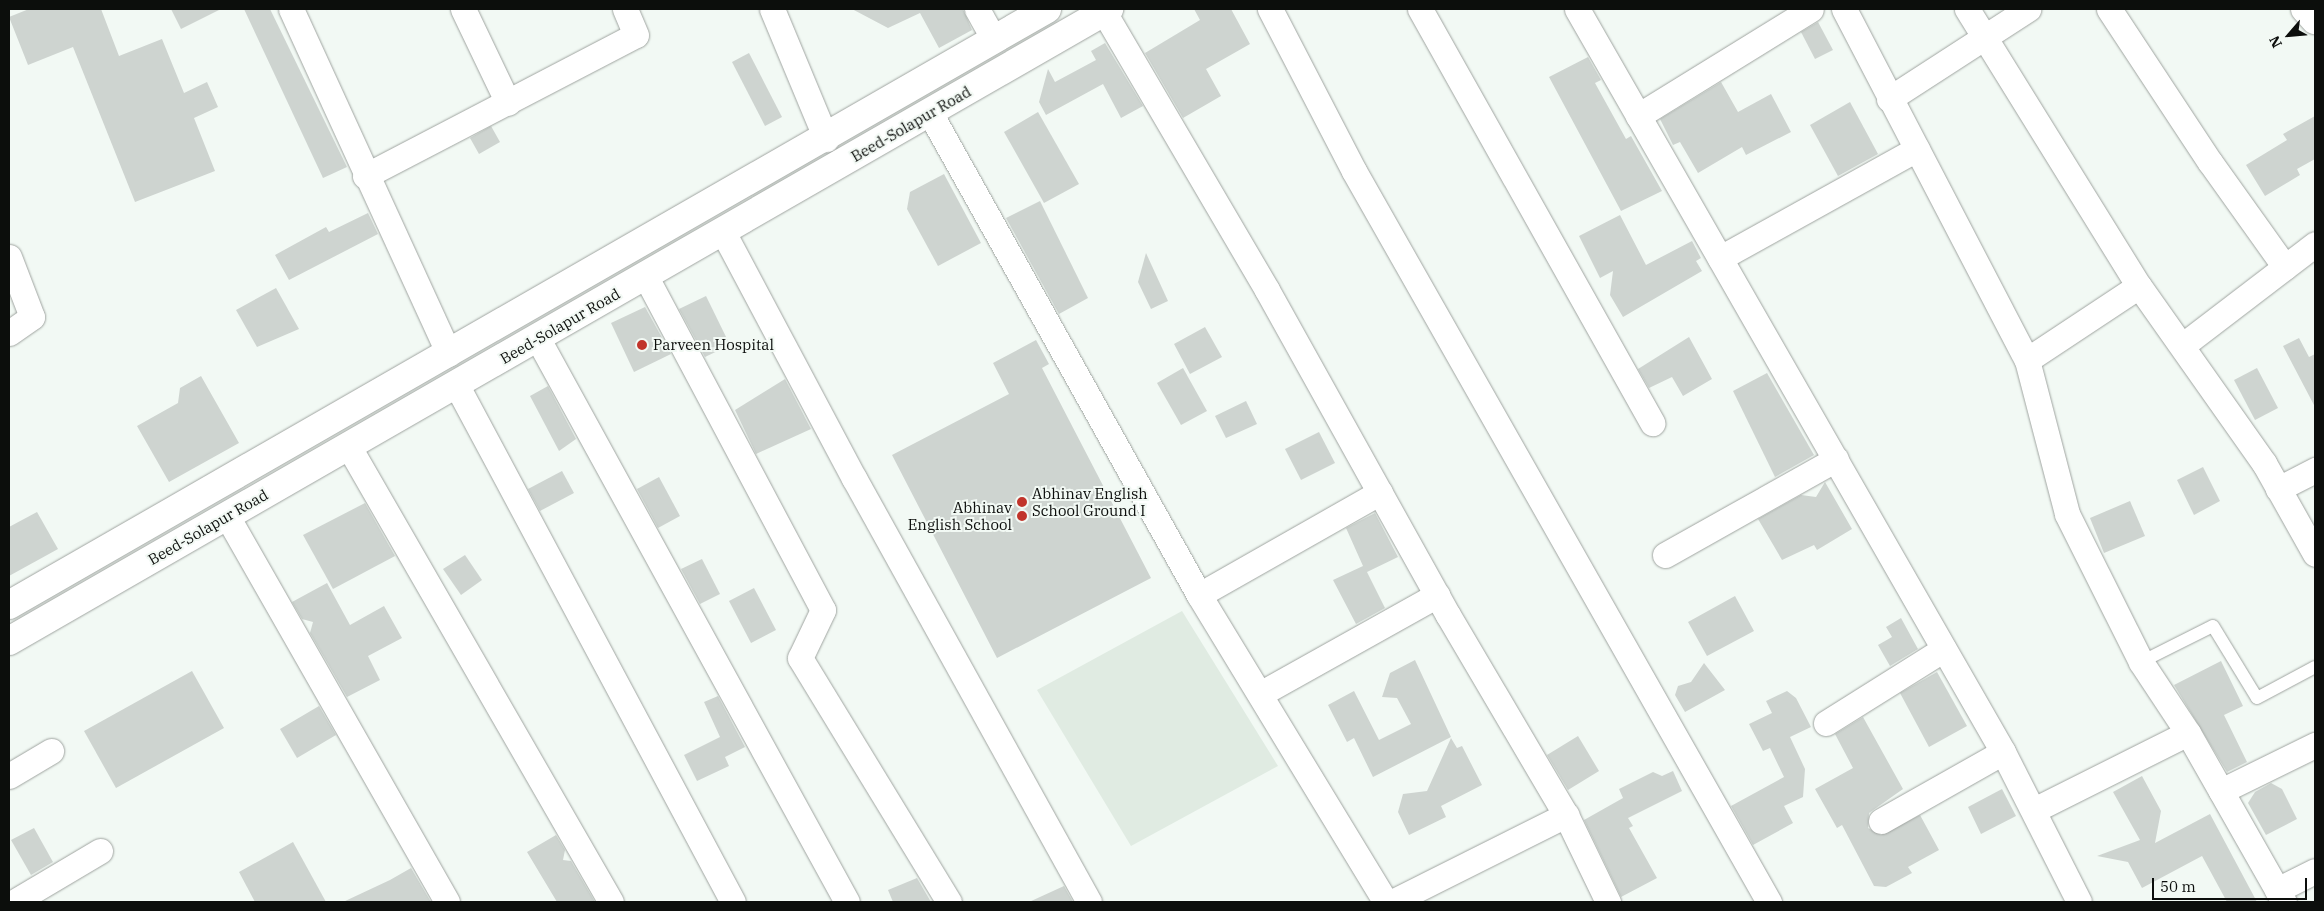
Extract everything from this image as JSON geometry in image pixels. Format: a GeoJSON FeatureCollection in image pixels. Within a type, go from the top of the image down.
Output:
{"type":"FeatureCollection","features":[{"type":"Feature","properties":{"kind":"main road","name":"Beed-Solapur Road"},"geometry":{"type":"LineString","coordinates":[[9,605],[826,139],[1048,9]]}},
{"type":"Feature","properties":{"kind":"main road"},"geometry":{"type":"LineString","coordinates":[[2305,9],[2315,20]]}},
{"type":"Feature","properties":{"kind":"main road","name":"Beed-Solapur Road"},"geometry":{"type":"LineString","coordinates":[[9,641],[457,386],[1106,10]]}},
{"type":"Feature","properties":{"kind":"street"},"geometry":{"type":"LineString","coordinates":[[291,9],[365,176],[449,354]]}},
{"type":"Feature","properties":{"kind":"street"},"geometry":{"type":"LineString","coordinates":[[463,9],[508,103]]}},
{"type":"Feature","properties":{"kind":"street"},"geometry":{"type":"LineString","coordinates":[[365,176],[636,35],[625,9]]}},
{"type":"Feature","properties":{"kind":"street"},"geometry":{"type":"LineString","coordinates":[[772,9],[826,139]]}},
{"type":"Feature","properties":{"kind":"street"},"geometry":{"type":"LineString","coordinates":[[977,9],[994,40]]}},
{"type":"Feature","properties":{"kind":"street"},"geometry":{"type":"LineString","coordinates":[[1270,9],[1354,171],[1769,902]]}},
{"type":"Feature","properties":{"kind":"street"},"geometry":{"type":"LineString","coordinates":[[1420,9],[1652,422]]}},
{"type":"Feature","properties":{"kind":"street"},"geometry":{"type":"LineString","coordinates":[[1576,9],[1836,458],[1944,649],[2034,810],[2080,902]]}},
{"type":"Feature","properties":{"kind":"street"},"geometry":{"type":"LineString","coordinates":[[1638,116],[1811,9]]}},
{"type":"Feature","properties":{"kind":"street"},"geometry":{"type":"LineString","coordinates":[[1844,9],[1889,99],[2027,360],[2067,514],[2141,662],[2188,733],[2280,896],[2315,871]]}},
{"type":"Feature","properties":{"kind":"street"},"geometry":{"type":"LineString","coordinates":[[1967,9],[2139,286],[2183,345],[2278,489],[2315,554]]}},
{"type":"Feature","properties":{"kind":"street"},"geometry":{"type":"LineString","coordinates":[[1889,99],[2028,9]]}},
{"type":"Feature","properties":{"kind":"street"},"geometry":{"type":"LineString","coordinates":[[2110,9],[2285,267]]}},
{"type":"Feature","properties":{"kind":"street"},"geometry":{"type":"LineString","coordinates":[[1106,10],[1267,290],[1437,596],[1566,815],[1608,902]]}},
{"type":"Feature","properties":{"kind":"street"},"geometry":{"type":"LineString","coordinates":[[930,113],[1199,595],[1386,902]]}},
{"type":"Feature","properties":{"kind":"street"},"geometry":{"type":"LineString","coordinates":[[1720,258],[1916,149]]}},
{"type":"Feature","properties":{"kind":"street"},"geometry":{"type":"LineString","coordinates":[[723,232],[854,478],[1089,902]]}},
{"type":"Feature","properties":{"kind":"street"},"geometry":{"type":"LineString","coordinates":[[2183,345],[2315,244]]}},
{"type":"Feature","properties":{"kind":"street"},"geometry":{"type":"LineString","coordinates":[[9,257],[32,317],[9,333]]}},
{"type":"Feature","properties":{"kind":"street"},"geometry":{"type":"LineString","coordinates":[[646,277],[823,610],[800,658],[949,902]]}},
{"type":"Feature","properties":{"kind":"street"},"geometry":{"type":"LineString","coordinates":[[2027,360],[2139,286]]}},
{"type":"Feature","properties":{"kind":"street"},"geometry":{"type":"LineString","coordinates":[[538,339],[847,902]]}},
{"type":"Feature","properties":{"kind":"street"},"geometry":{"type":"LineString","coordinates":[[457,386],[733,902]]}},
{"type":"Feature","properties":{"kind":"street"},"geometry":{"type":"LineString","coordinates":[[349,447],[611,902]]}},
{"type":"Feature","properties":{"kind":"street"},"geometry":{"type":"LineString","coordinates":[[1665,555],[1836,458]]}},
{"type":"Feature","properties":{"kind":"street"},"geometry":{"type":"LineString","coordinates":[[2278,489],[2315,470]]}},
{"type":"Feature","properties":{"kind":"street"},"geometry":{"type":"LineString","coordinates":[[1199,595],[1380,492]]}},
{"type":"Feature","properties":{"kind":"street"},"geometry":{"type":"LineString","coordinates":[[227,516],[447,902]]}},
{"type":"Feature","properties":{"kind":"street"},"geometry":{"type":"LineString","coordinates":[[1260,694],[1437,596]]}},
{"type":"Feature","properties":{"kind":"street"},"geometry":{"type":"LineString","coordinates":[[1826,723],[1944,649]]}},
{"type":"Feature","properties":{"kind":"street"},"geometry":{"type":"LineString","coordinates":[[2034,810],[2188,733]]}},
{"type":"Feature","properties":{"kind":"street"},"geometry":{"type":"LineString","coordinates":[[2221,791],[2315,745]]}},
{"type":"Feature","properties":{"kind":"street"},"geometry":{"type":"LineString","coordinates":[[9,776],[50,751]]}},
{"type":"Feature","properties":{"kind":"street"},"geometry":{"type":"LineString","coordinates":[[1881,821],[2002,752]]}},
{"type":"Feature","properties":{"kind":"street"},"geometry":{"type":"LineString","coordinates":[[1392,902],[1566,815]]}},
{"type":"Feature","properties":{"kind":"street"},"geometry":{"type":"LineString","coordinates":[[14,902],[100,851]]}},
{"type":"Feature","properties":{"kind":"lane"},"geometry":{"type":"LineString","coordinates":[[2141,662],[2213,626],[2257,698],[2315,667]]}},
{"type":"Feature","properties":{"kind":"shaded area"},"geometry":{"type":"Polygon","coordinates":[[[1182,611],[1278,766],[1131,846],[1037,690],[1182,611]]]}},
{"type":"Feature","properties":{"kind":"building"},"geometry":{"type":"Polygon","coordinates":[[[29,9],[101,9],[119,56],[162,39],[184,93],[207,82],[218,107],[194,118],[215,171],[135,202],[73,47],[28,65],[9,17],[29,9]]]}},
{"type":"Feature","properties":{"kind":"building"},"geometry":{"type":"Polygon","coordinates":[[[171,9],[221,9],[181,29],[171,9]]]}},
{"type":"Feature","properties":{"kind":"building"},"geometry":{"type":"Polygon","coordinates":[[[244,9],[270,9],[347,167],[323,178],[244,9]]]}},
{"type":"Feature","properties":{"kind":"building"},"geometry":{"type":"Polygon","coordinates":[[[852,9],[963,9],[972,30],[939,48],[920,13],[888,28],[852,9]]]}},
{"type":"Feature","properties":{"kind":"building"},"geometry":{"type":"Polygon","coordinates":[[[1194,9],[1231,9],[1250,44],[1206,69],[1221,96],[1183,118],[1145,53],[1200,20],[1194,9]]]}},
{"type":"Feature","properties":{"kind":"building"},"geometry":{"type":"Polygon","coordinates":[[[1818,22],[1833,50],[1815,59],[1801,32],[1818,22]]]}},
{"type":"Feature","properties":{"kind":"building"},"geometry":{"type":"Polygon","coordinates":[[[1105,43],[1143,106],[1121,118],[1103,84],[1046,115],[1039,102],[1048,69],[1055,82],[1096,60],[1091,51],[1105,43]]]}},
{"type":"Feature","properties":{"kind":"building"},"geometry":{"type":"Polygon","coordinates":[[[749,53],[782,117],[765,126],[732,62],[749,53]]]}},
{"type":"Feature","properties":{"kind":"building"},"geometry":{"type":"Polygon","coordinates":[[[1588,57],[1601,80],[1595,83],[1626,139],[1631,136],[1662,191],[1621,211],[1549,77],[1588,57]]]}},
{"type":"Feature","properties":{"kind":"building"},"geometry":{"type":"Polygon","coordinates":[[[1721,82],[1738,112],[1771,94],[1791,132],[1746,155],[1742,147],[1698,173],[1680,142],[1673,145],[1660,119],[1721,82]]]}},
{"type":"Feature","properties":{"kind":"building"},"geometry":{"type":"Polygon","coordinates":[[[1850,102],[1878,154],[1838,176],[1810,125],[1850,102]]]}},
{"type":"Feature","properties":{"kind":"building"},"geometry":{"type":"Polygon","coordinates":[[[1038,112],[1079,184],[1044,203],[1004,132],[1038,112]]]}},
{"type":"Feature","properties":{"kind":"building"},"geometry":{"type":"Polygon","coordinates":[[[2315,116],[2315,159],[2297,169],[2300,175],[2265,196],[2246,165],[2287,140],[2283,134],[2315,116]]]}},
{"type":"Feature","properties":{"kind":"building"},"geometry":{"type":"Polygon","coordinates":[[[491,126],[500,142],[479,154],[470,138],[491,126]]]}},
{"type":"Feature","properties":{"kind":"building"},"geometry":{"type":"Polygon","coordinates":[[[944,174],[981,243],[938,266],[907,209],[910,192],[944,174]]]}},
{"type":"Feature","properties":{"kind":"building"},"geometry":{"type":"Polygon","coordinates":[[[1040,201],[1088,298],[1059,314],[1006,218],[1040,201]]]}},
{"type":"Feature","properties":{"kind":"building"},"geometry":{"type":"Polygon","coordinates":[[[368,213],[378,234],[289,280],[275,255],[326,227],[329,232],[368,213]]]}},
{"type":"Feature","properties":{"kind":"building"},"geometry":{"type":"Polygon","coordinates":[[[1620,215],[1646,265],[1692,241],[1701,258],[1696,261],[1702,271],[1623,317],[1610,295],[1613,271],[1600,278],[1579,236],[1620,215]]]}},
{"type":"Feature","properties":{"kind":"building"},"geometry":{"type":"Polygon","coordinates":[[[1146,253],[1168,301],[1151,309],[1138,282],[1146,253]]]}},
{"type":"Feature","properties":{"kind":"building"},"geometry":{"type":"Polygon","coordinates":[[[276,288],[299,329],[257,347],[236,310],[276,288]]]}},
{"type":"Feature","properties":{"kind":"building"},"geometry":{"type":"Polygon","coordinates":[[[706,296],[730,345],[705,357],[679,309],[706,296]]]}},
{"type":"Feature","properties":{"kind":"building"},"geometry":{"type":"Polygon","coordinates":[[[645,307],[671,354],[634,372],[611,323],[645,307]]]}},
{"type":"Feature","properties":{"kind":"building"},"geometry":{"type":"Polygon","coordinates":[[[1205,327],[1222,357],[1190,374],[1174,344],[1205,327]]]}},
{"type":"Feature","properties":{"kind":"building"},"geometry":{"type":"Polygon","coordinates":[[[1689,337],[1712,379],[1683,396],[1672,377],[1649,388],[1638,369],[1689,337]]]}},
{"type":"Feature","properties":{"kind":"building"},"geometry":{"type":"Polygon","coordinates":[[[2299,338],[2309,357],[2315,354],[2315,407],[2283,346],[2299,338]]]}},
{"type":"Feature","properties":{"kind":"building","name":"Abhinav English School"},"geometry":{"type":"Polygon","coordinates":[[[1036,340],[1049,364],[1042,368],[1151,578],[997,658],[892,455],[1009,394],[993,363],[1036,340]]]}},
{"type":"Feature","properties":{"kind":"building"},"geometry":{"type":"Polygon","coordinates":[[[1183,368],[1207,411],[1181,425],[1157,383],[1183,368]]]}},
{"type":"Feature","properties":{"kind":"building"},"geometry":{"type":"Polygon","coordinates":[[[2257,368],[2278,408],[2255,420],[2234,380],[2257,368]]]}},
{"type":"Feature","properties":{"kind":"building"},"geometry":{"type":"Polygon","coordinates":[[[1767,373],[1814,455],[1775,477],[1733,391],[1767,373]]]}},
{"type":"Feature","properties":{"kind":"building"},"geometry":{"type":"Polygon","coordinates":[[[201,376],[239,443],[169,482],[137,426],[178,403],[180,388],[201,376]]]}},
{"type":"Feature","properties":{"kind":"building"},"geometry":{"type":"Polygon","coordinates":[[[785,379],[811,429],[756,454],[735,410],[785,379]]]}},
{"type":"Feature","properties":{"kind":"building"},"geometry":{"type":"Polygon","coordinates":[[[548,386],[576,439],[559,451],[530,396],[548,386]]]}},
{"type":"Feature","properties":{"kind":"building"},"geometry":{"type":"Polygon","coordinates":[[[1246,401],[1257,424],[1226,438],[1215,416],[1246,401]]]}},
{"type":"Feature","properties":{"kind":"building"},"geometry":{"type":"Polygon","coordinates":[[[1319,432],[1335,463],[1301,480],[1285,449],[1319,432]]]}},
{"type":"Feature","properties":{"kind":"building"},"geometry":{"type":"Polygon","coordinates":[[[2203,467],[2220,501],[2194,515],[2177,480],[2203,467]]]}},
{"type":"Feature","properties":{"kind":"building"},"geometry":{"type":"Polygon","coordinates":[[[562,471],[574,493],[540,511],[528,489],[562,471]]]}},
{"type":"Feature","properties":{"kind":"building"},"geometry":{"type":"Polygon","coordinates":[[[659,477],[680,516],[658,528],[637,489],[659,477]]]}},
{"type":"Feature","properties":{"kind":"building"},"geometry":{"type":"Polygon","coordinates":[[[1825,482],[1852,529],[1817,550],[1814,545],[1782,560],[1758,519],[1801,495],[1816,497],[1825,482]]]}},
{"type":"Feature","properties":{"kind":"building"},"geometry":{"type":"Polygon","coordinates":[[[2130,501],[2145,536],[2104,553],[2090,518],[2130,501]]]}},
{"type":"Feature","properties":{"kind":"building"},"geometry":{"type":"Polygon","coordinates":[[[365,503],[395,556],[333,589],[303,535],[365,503]]]}},
{"type":"Feature","properties":{"kind":"building"},"geometry":{"type":"Polygon","coordinates":[[[37,512],[58,549],[9,576],[9,527],[37,512]]]}},
{"type":"Feature","properties":{"kind":"building"},"geometry":{"type":"Polygon","coordinates":[[[1375,513],[1398,557],[1367,572],[1385,608],[1356,624],[1333,580],[1363,566],[1346,528],[1375,513]]]}},
{"type":"Feature","properties":{"kind":"building"},"geometry":{"type":"Polygon","coordinates":[[[465,555],[482,580],[461,595],[443,569],[465,555]]]}},
{"type":"Feature","properties":{"kind":"building"},"geometry":{"type":"Polygon","coordinates":[[[702,559],[720,594],[700,604],[681,569],[702,559]]]}},
{"type":"Feature","properties":{"kind":"building"},"geometry":{"type":"Polygon","coordinates":[[[327,583],[350,625],[384,606],[402,638],[368,656],[380,680],[347,697],[310,633],[313,622],[302,619],[292,602],[327,583]]]}},
{"type":"Feature","properties":{"kind":"building"},"geometry":{"type":"Polygon","coordinates":[[[754,588],[776,630],[751,643],[729,601],[754,588]]]}},
{"type":"Feature","properties":{"kind":"building"},"geometry":{"type":"Polygon","coordinates":[[[1735,596],[1754,631],[1707,656],[1688,622],[1735,596]]]}},
{"type":"Feature","properties":{"kind":"building"},"geometry":{"type":"Polygon","coordinates":[[[1901,618],[1918,649],[1890,666],[1878,645],[1892,637],[1886,627],[1901,618]]]}},
{"type":"Feature","properties":{"kind":"building"},"geometry":{"type":"Polygon","coordinates":[[[1415,660],[1451,737],[1373,777],[1354,738],[1347,742],[1328,705],[1354,691],[1379,740],[1411,724],[1397,698],[1382,697],[1390,673],[1415,660]]]}},
{"type":"Feature","properties":{"kind":"building"},"geometry":{"type":"Polygon","coordinates":[[[2221,661],[2243,706],[2224,715],[2247,762],[2227,772],[2174,685],[2221,661]]]}},
{"type":"Feature","properties":{"kind":"building"},"geometry":{"type":"Polygon","coordinates":[[[1704,663],[1725,690],[1685,712],[1675,695],[1678,686],[1691,682],[1704,663]]]}},
{"type":"Feature","properties":{"kind":"building"},"geometry":{"type":"Polygon","coordinates":[[[192,671],[224,728],[116,788],[84,731],[192,671]]]}},
{"type":"Feature","properties":{"kind":"building"},"geometry":{"type":"Polygon","coordinates":[[[1937,672],[1967,726],[1929,747],[1900,693],[1937,672]]]}},
{"type":"Feature","properties":{"kind":"building"},"geometry":{"type":"Polygon","coordinates":[[[1787,691],[1796,698],[1811,727],[1790,737],[1805,769],[1803,797],[1784,806],[1793,823],[1753,845],[1731,806],[1784,777],[1770,748],[1763,751],[1749,724],[1772,713],[1766,701],[1787,691]]]}},
{"type":"Feature","properties":{"kind":"building"},"geometry":{"type":"Polygon","coordinates":[[[718,696],[745,747],[725,757],[729,766],[697,781],[684,755],[720,737],[704,702],[718,696]]]}},
{"type":"Feature","properties":{"kind":"building"},"geometry":{"type":"Polygon","coordinates":[[[319,706],[336,735],[297,758],[280,729],[319,706]]]}},
{"type":"Feature","properties":{"kind":"building"},"geometry":{"type":"Polygon","coordinates":[[[1863,717],[1903,789],[1869,813],[1868,828],[1881,835],[1920,815],[1939,850],[1908,867],[1912,873],[1886,887],[1874,886],[1842,825],[1837,828],[1815,789],[1853,768],[1835,734],[1863,717]]]}},
{"type":"Feature","properties":{"kind":"building"},"geometry":{"type":"Polygon","coordinates":[[[1578,736],[1599,771],[1568,790],[1547,755],[1578,736]]]}},
{"type":"Feature","properties":{"kind":"building"},"geometry":{"type":"Polygon","coordinates":[[[1451,738],[1457,748],[1462,746],[1482,785],[1441,806],[1446,817],[1409,835],[1398,812],[1403,794],[1427,791],[1451,738]]]}},
{"type":"Feature","properties":{"kind":"building"},"geometry":{"type":"Polygon","coordinates":[[[1673,771],[1682,791],[1628,818],[1633,826],[1629,828],[1657,878],[1621,897],[1584,820],[1623,798],[1619,789],[1653,772],[1662,776],[1673,771]]]}},
{"type":"Feature","properties":{"kind":"building"},"geometry":{"type":"Polygon","coordinates":[[[2142,776],[2161,811],[2155,843],[2210,814],[2257,902],[2227,902],[2202,856],[2142,888],[2128,862],[2097,856],[2140,840],[2113,792],[2142,776]]]}},
{"type":"Feature","properties":{"kind":"building"},"geometry":{"type":"Polygon","coordinates":[[[2271,783],[2282,789],[2297,819],[2266,835],[2248,803],[2255,792],[2271,783]]]}},
{"type":"Feature","properties":{"kind":"building"},"geometry":{"type":"Polygon","coordinates":[[[2002,789],[2016,816],[1981,834],[1968,807],[2002,789]]]}},
{"type":"Feature","properties":{"kind":"building"},"geometry":{"type":"Polygon","coordinates":[[[34,828],[53,862],[31,875],[11,840],[34,828]]]}},
{"type":"Feature","properties":{"kind":"building"},"geometry":{"type":"Polygon","coordinates":[[[556,835],[565,850],[563,860],[571,861],[595,902],[557,902],[527,852],[556,835]]]}},
{"type":"Feature","properties":{"kind":"building"},"geometry":{"type":"Polygon","coordinates":[[[293,842],[326,902],[255,902],[239,872],[293,842]]]}},
{"type":"Feature","properties":{"kind":"building"},"geometry":{"type":"Polygon","coordinates":[[[411,868],[431,902],[343,902],[390,880],[411,868]]]}},
{"type":"Feature","properties":{"kind":"building"},"geometry":{"type":"Polygon","coordinates":[[[917,878],[931,902],[893,902],[888,890],[917,878]]]}},
{"type":"Feature","properties":{"kind":"building"},"geometry":{"type":"Polygon","coordinates":[[[1064,886],[1073,902],[1029,902],[1064,886]]]}},
{"type":"Feature","properties":{"kind":"place","name":"Parveen Hospital"},"geometry":{"type":"Point","coordinates":[642,345]}},
{"type":"Feature","properties":{"kind":"place","name":"Abhinav English School Ground I"},"geometry":{"type":"Point","coordinates":[1022,502]}},
{"type":"Feature","properties":{"kind":"place","name":"Abhinav English School"},"geometry":{"type":"Point","coordinates":[1022,516]}}]}
